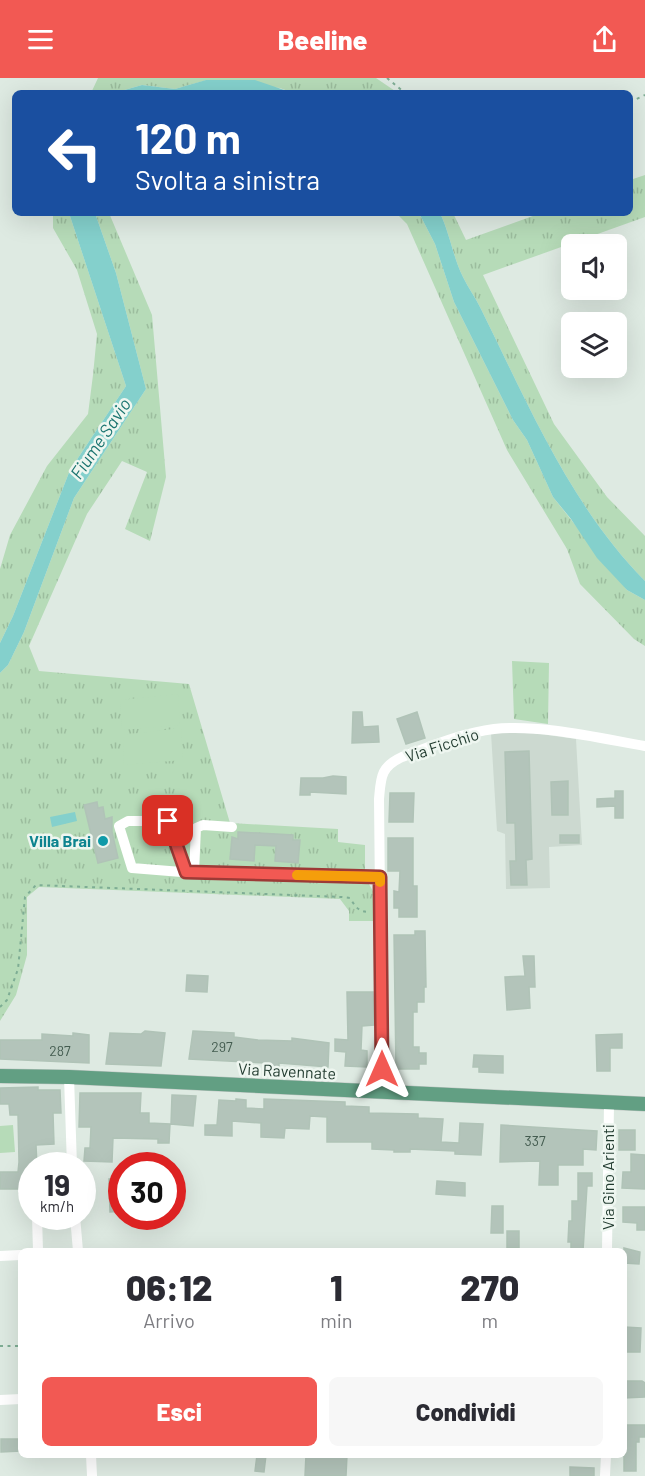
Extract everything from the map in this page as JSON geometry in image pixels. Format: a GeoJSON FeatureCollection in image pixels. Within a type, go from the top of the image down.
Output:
{"type":"FeatureCollection","features":[{"type":"Feature","properties":{"kind":"main road","name":"Via Ravennate"},"geometry":{"type":"LineString","coordinates":[[0,1076],[69,1077],[645,1104]]}},
{"type":"Feature","properties":{"kind":"street","name":"Via Ficchio"},"geometry":{"type":"LineString","coordinates":[[382,1092],[379,799],[381,778],[385,768],[393,761],[462,735],[495,729],[542,730],[645,746]]}},
{"type":"Feature","properties":{"kind":"street"},"geometry":{"type":"LineString","coordinates":[[190,872],[168,821],[128,821],[119,826],[132,868],[190,872],[380,877]]}},
{"type":"Feature","properties":{"kind":"street"},"geometry":{"type":"LineString","coordinates":[[190,872],[196,828],[203,825],[232,827]]}},
{"type":"Feature","properties":{"kind":"street"},"geometry":{"type":"LineString","coordinates":[[69,1077],[72,1152]]}},
{"type":"Feature","properties":{"kind":"street","name":"Via Gino Arienti"},"geometry":{"type":"LineString","coordinates":[[607,1248],[609,1102]]}},
{"type":"Feature","properties":{"kind":"street"},"geometry":{"type":"LineString","coordinates":[[37,1230],[38,1248]]}},
{"type":"Feature","properties":{"kind":"street"},"geometry":{"type":"LineString","coordinates":[[76,1230],[78,1248]]}},
{"type":"Feature","properties":{"kind":"street"},"geometry":{"type":"LineString","coordinates":[[0,1256],[18,1255]]}},
{"type":"Feature","properties":{"kind":"street"},"geometry":{"type":"LineString","coordinates":[[0,1400],[18,1399]]}},
{"type":"Feature","properties":{"kind":"street"},"geometry":{"type":"LineString","coordinates":[[91,1458],[92,1476]]}},
{"type":"Feature","properties":{"kind":"street"},"geometry":{"type":"LineString","coordinates":[[605,1476],[606,1458]]}},
{"type":"Feature","properties":{"kind":"path"},"geometry":{"type":"LineString","coordinates":[[387,78],[401,90]]}},
{"type":"Feature","properties":{"kind":"path"},"geometry":{"type":"LineString","coordinates":[[0,1007],[7,1000],[18,969],[25,897],[36,885],[342,897],[350,898],[355,907],[363,912],[381,912]]}},
{"type":"Feature","properties":{"kind":"path"},"geometry":{"type":"LineString","coordinates":[[0,1346],[18,1346]]}},
{"type":"Feature","properties":{"kind":"shaded area"},"geometry":{"type":"Polygon","coordinates":[[[526,732],[576,739],[582,845],[549,847],[550,888],[506,889],[505,834],[497,831],[491,733],[526,732]]]}},
{"type":"Feature","properties":{"kind":"green space"},"geometry":{"type":"Polygon","coordinates":[[[98,78],[376,78],[394,90],[285,90],[207,80],[175,89],[142,85],[124,90],[92,90],[98,78]]]}},
{"type":"Feature","properties":{"kind":"green space"},"geometry":{"type":"Polygon","coordinates":[[[645,175],[645,217],[598,234],[561,234],[561,247],[483,275],[554,424],[607,497],[645,536],[645,581],[594,520],[552,452],[463,277],[441,216],[454,216],[466,240],[533,216],[633,216],[633,179],[645,175]]]}},
{"type":"Feature","properties":{"kind":"green space"},"geometry":{"type":"Polygon","coordinates":[[[53,216],[70,216],[126,386],[70,470],[13,616],[0,643],[0,569],[10,535],[47,466],[88,414],[93,375],[97,334],[77,270],[53,228],[53,216]]]}},
{"type":"Feature","properties":{"kind":"green space"},"geometry":{"type":"Polygon","coordinates":[[[96,216],[110,216],[152,315],[166,477],[150,541],[125,529],[147,472],[122,461],[87,514],[29,646],[39,671],[189,684],[230,823],[338,829],[338,842],[365,845],[365,877],[374,893],[375,921],[349,921],[349,911],[340,899],[39,887],[27,897],[27,955],[16,995],[0,1021],[0,673],[8,665],[24,632],[74,498],[146,389],[116,273],[96,216]]]}},
{"type":"Feature","properties":{"kind":"green space"},"geometry":{"type":"Polygon","coordinates":[[[399,216],[421,216],[435,244],[454,302],[513,420],[527,440],[553,497],[627,590],[645,600],[645,646],[634,639],[580,584],[567,549],[507,450],[407,224],[399,216]]]}},
{"type":"Feature","properties":{"kind":"green space"},"geometry":{"type":"Polygon","coordinates":[[[512,661],[549,663],[548,724],[514,719],[512,661]]]}},
{"type":"Feature","properties":{"kind":"green space"},"geometry":{"type":"Polygon","coordinates":[[[178,694],[180,725],[122,730],[120,700],[178,694]]]}},
{"type":"Feature","properties":{"kind":"green space"},"geometry":{"type":"Polygon","coordinates":[[[181,728],[183,760],[124,765],[123,735],[181,728]]]}},
{"type":"Feature","properties":{"kind":"green space"},"geometry":{"type":"Polygon","coordinates":[[[13,1125],[15,1152],[0,1153],[0,1126],[13,1125]]]}},
{"type":"Feature","properties":{"kind":"water"},"geometry":{"type":"Polygon","coordinates":[[[206,80],[255,80],[284,90],[124,90],[142,85],[175,89],[206,80]]]}},
{"type":"Feature","properties":{"kind":"water","name":"Fiume Savio"},"geometry":{"type":"Polygon","coordinates":[[[70,216],[96,216],[116,273],[146,389],[74,498],[24,632],[8,665],[0,673],[0,643],[13,616],[70,470],[126,386],[70,216]]]}},
{"type":"Feature","properties":{"kind":"water"},"geometry":{"type":"Polygon","coordinates":[[[421,216],[441,216],[463,277],[552,452],[594,520],[645,581],[645,600],[627,590],[597,558],[553,497],[527,440],[513,420],[454,302],[435,244],[421,216]]]}},
{"type":"Feature","properties":{"kind":"water"},"geometry":{"type":"Polygon","coordinates":[[[75,812],[77,821],[52,827],[50,817],[75,812]]]}},
{"type":"Feature","properties":{"kind":"building"},"geometry":{"type":"Polygon","coordinates":[[[353,712],[362,712],[363,727],[378,726],[379,742],[352,743],[353,712]]]}},
{"type":"Feature","properties":{"kind":"building"},"geometry":{"type":"Polygon","coordinates":[[[417,712],[425,738],[406,744],[397,719],[417,712]]]}},
{"type":"Feature","properties":{"kind":"building"},"geometry":{"type":"Polygon","coordinates":[[[529,751],[532,859],[526,860],[527,885],[511,885],[510,861],[516,861],[515,823],[507,823],[505,752],[529,751]]]}},
{"type":"Feature","properties":{"kind":"building"},"geometry":{"type":"Polygon","coordinates":[[[346,777],[346,794],[310,792],[310,795],[300,795],[301,778],[346,777]]]}},
{"type":"Feature","properties":{"kind":"building"},"geometry":{"type":"Polygon","coordinates":[[[568,781],[568,815],[552,815],[551,782],[568,781]]]}},
{"type":"Feature","properties":{"kind":"building"},"geometry":{"type":"Polygon","coordinates":[[[615,791],[623,791],[623,818],[615,818],[615,806],[597,807],[597,799],[615,798],[615,791]]]}},
{"type":"Feature","properties":{"kind":"building"},"geometry":{"type":"Polygon","coordinates":[[[390,793],[414,793],[413,822],[389,822],[390,793]]]}},
{"type":"Feature","properties":{"kind":"building","name":"Villa Brai"},"geometry":{"type":"Polygon","coordinates":[[[97,802],[98,808],[103,807],[105,819],[112,817],[112,832],[118,858],[98,863],[84,805],[97,802]]]}},
{"type":"Feature","properties":{"kind":"building"},"geometry":{"type":"Polygon","coordinates":[[[167,803],[183,804],[182,819],[166,813],[167,803]]]}},
{"type":"Feature","properties":{"kind":"building"},"geometry":{"type":"Polygon","coordinates":[[[238,832],[293,835],[293,840],[300,840],[298,863],[275,861],[276,846],[255,845],[254,861],[230,859],[232,837],[238,839],[238,832]]]}},
{"type":"Feature","properties":{"kind":"building"},"geometry":{"type":"Polygon","coordinates":[[[560,835],[579,835],[579,843],[560,843],[560,835]]]}},
{"type":"Feature","properties":{"kind":"building"},"geometry":{"type":"Polygon","coordinates":[[[388,838],[413,838],[413,886],[417,886],[417,917],[399,917],[399,908],[394,908],[394,891],[399,892],[400,871],[388,871],[388,838]]]}},
{"type":"Feature","properties":{"kind":"building"},"geometry":{"type":"Polygon","coordinates":[[[415,931],[425,931],[426,987],[424,987],[424,1002],[417,1002],[417,1012],[413,1012],[413,1047],[419,1047],[419,1053],[426,1053],[426,1064],[419,1064],[419,1069],[396,1069],[394,935],[415,935],[415,931]]]}},
{"type":"Feature","properties":{"kind":"building"},"geometry":{"type":"Polygon","coordinates":[[[523,956],[534,956],[535,987],[529,987],[530,1008],[507,1010],[505,977],[525,976],[523,956]]]}},
{"type":"Feature","properties":{"kind":"building"},"geometry":{"type":"Polygon","coordinates":[[[187,975],[208,976],[207,992],[186,991],[187,975]]]}},
{"type":"Feature","properties":{"kind":"building"},"geometry":{"type":"Polygon","coordinates":[[[347,992],[373,992],[374,1025],[362,1026],[361,1050],[367,1051],[367,1067],[345,1066],[346,1052],[335,1051],[335,1039],[348,1040],[347,992]]]}},
{"type":"Feature","properties":{"kind":"building"},"geometry":{"type":"Polygon","coordinates":[[[145,1031],[165,1033],[161,1066],[106,1064],[110,1033],[141,1034],[145,1031]]]}},
{"type":"Feature","properties":{"kind":"building"},"geometry":{"type":"Polygon","coordinates":[[[193,1031],[234,1033],[234,1037],[258,1040],[292,1041],[292,1038],[329,1043],[328,1067],[279,1063],[279,1068],[265,1067],[265,1063],[189,1059],[193,1031]]]}},
{"type":"Feature","properties":{"kind":"building"},"geometry":{"type":"Polygon","coordinates":[[[73,1033],[89,1035],[89,1063],[0,1059],[0,1040],[42,1040],[42,1034],[73,1036],[73,1033]]]}},
{"type":"Feature","properties":{"kind":"building"},"geometry":{"type":"Polygon","coordinates":[[[622,1034],[622,1048],[610,1048],[610,1071],[597,1071],[596,1035],[622,1034]]]}},
{"type":"Feature","properties":{"kind":"building"},"geometry":{"type":"Polygon","coordinates":[[[474,1055],[503,1056],[503,1073],[479,1072],[479,1067],[473,1067],[474,1055]]]}},
{"type":"Feature","properties":{"kind":"building"},"geometry":{"type":"Polygon","coordinates":[[[38,1087],[38,1090],[60,1090],[61,1113],[53,1113],[54,1144],[36,1145],[36,1152],[19,1152],[18,1115],[10,1115],[9,1104],[0,1104],[0,1088],[38,1087]]]}},
{"type":"Feature","properties":{"kind":"building"},"geometry":{"type":"Polygon","coordinates":[[[80,1093],[141,1093],[140,1113],[149,1113],[149,1123],[170,1124],[169,1143],[158,1143],[158,1139],[113,1138],[112,1152],[108,1152],[108,1162],[96,1161],[96,1152],[85,1152],[85,1148],[90,1148],[91,1127],[79,1127],[80,1093]]]}},
{"type":"Feature","properties":{"kind":"building"},"geometry":{"type":"Polygon","coordinates":[[[172,1095],[196,1096],[193,1126],[171,1124],[172,1095]]]}},
{"type":"Feature","properties":{"kind":"building"},"geometry":{"type":"Polygon","coordinates":[[[236,1099],[246,1100],[246,1108],[264,1109],[264,1099],[345,1102],[345,1106],[369,1107],[369,1113],[418,1114],[418,1118],[443,1119],[441,1142],[459,1143],[460,1123],[483,1124],[481,1155],[410,1149],[410,1152],[394,1152],[394,1150],[372,1149],[372,1142],[327,1142],[327,1117],[310,1116],[309,1129],[285,1128],[284,1138],[261,1137],[261,1123],[232,1121],[232,1136],[205,1135],[205,1125],[217,1125],[219,1100],[236,1101],[236,1099]]]}},
{"type":"Feature","properties":{"kind":"building"},"geometry":{"type":"Polygon","coordinates":[[[501,1125],[597,1131],[596,1150],[583,1149],[583,1165],[558,1165],[558,1185],[539,1185],[540,1161],[500,1162],[501,1125]]]}},
{"type":"Feature","properties":{"kind":"building"},"geometry":{"type":"Polygon","coordinates":[[[619,1130],[635,1130],[635,1150],[619,1150],[619,1130]]]}},
{"type":"Feature","properties":{"kind":"building"},"geometry":{"type":"Polygon","coordinates":[[[631,1154],[645,1155],[645,1189],[622,1188],[623,1172],[631,1172],[631,1154]]]}},
{"type":"Feature","properties":{"kind":"building"},"geometry":{"type":"Polygon","coordinates":[[[0,1172],[18,1172],[18,1189],[0,1189],[0,1172]]]}},
{"type":"Feature","properties":{"kind":"building"},"geometry":{"type":"Polygon","coordinates":[[[578,1173],[592,1173],[592,1186],[587,1186],[583,1248],[571,1248],[571,1242],[568,1242],[569,1221],[572,1221],[572,1201],[578,1201],[578,1173]]]}},
{"type":"Feature","properties":{"kind":"building"},"geometry":{"type":"Polygon","coordinates":[[[437,1181],[465,1183],[465,1196],[436,1194],[437,1181]]]}},
{"type":"Feature","properties":{"kind":"building"},"geometry":{"type":"Polygon","coordinates":[[[492,1206],[503,1206],[503,1233],[491,1233],[492,1206]]]}},
{"type":"Feature","properties":{"kind":"building"},"geometry":{"type":"Polygon","coordinates":[[[623,1207],[645,1207],[645,1230],[637,1230],[637,1223],[623,1222],[623,1207]]]}},
{"type":"Feature","properties":{"kind":"building"},"geometry":{"type":"Polygon","coordinates":[[[507,1231],[519,1231],[519,1248],[507,1248],[507,1231]]]}},
{"type":"Feature","properties":{"kind":"building"},"geometry":{"type":"Polygon","coordinates":[[[627,1249],[640,1252],[639,1264],[627,1263],[627,1249]]]}},
{"type":"Feature","properties":{"kind":"building"},"geometry":{"type":"Polygon","coordinates":[[[627,1327],[641,1328],[640,1352],[627,1352],[627,1327]]]}},
{"type":"Feature","properties":{"kind":"building"},"geometry":{"type":"Polygon","coordinates":[[[627,1381],[645,1383],[645,1397],[627,1398],[627,1381]]]}},
{"type":"Feature","properties":{"kind":"building"},"geometry":{"type":"Polygon","coordinates":[[[627,1425],[645,1425],[645,1437],[639,1437],[639,1442],[636,1442],[636,1471],[624,1471],[624,1458],[627,1458],[627,1425]]]}},
{"type":"Feature","properties":{"kind":"building"},"geometry":{"type":"Polygon","coordinates":[[[1,1439],[18,1439],[18,1451],[1,1452],[1,1439]]]}},
{"type":"Feature","properties":{"kind":"building"},"geometry":{"type":"Polygon","coordinates":[[[257,1458],[266,1458],[264,1472],[255,1471],[257,1458]]]}},
{"type":"Feature","properties":{"kind":"building"},"geometry":{"type":"Polygon","coordinates":[[[306,1458],[347,1458],[346,1476],[305,1476],[306,1458]]]}},
{"type":"Feature","properties":{"kind":"building"},"geometry":{"type":"Polygon","coordinates":[[[570,1467],[594,1468],[594,1476],[570,1476],[570,1467]]]}},
{"type":"Feature","properties":{"kind":"slow traffic"},"geometry":{"type":"LineString","coordinates":[[297,875],[380,877],[380,882]]}},
{"type":"Feature","properties":{"kind":"place","name":"Villa Brai"},"geometry":{"type":"Point","coordinates":[103,841]}},
{"type":"Feature","properties":{"kind":"route"},"geometry":{"type":"LineString","coordinates":[[168,821],[186,872],[380,877],[382,1069]]}}]}
